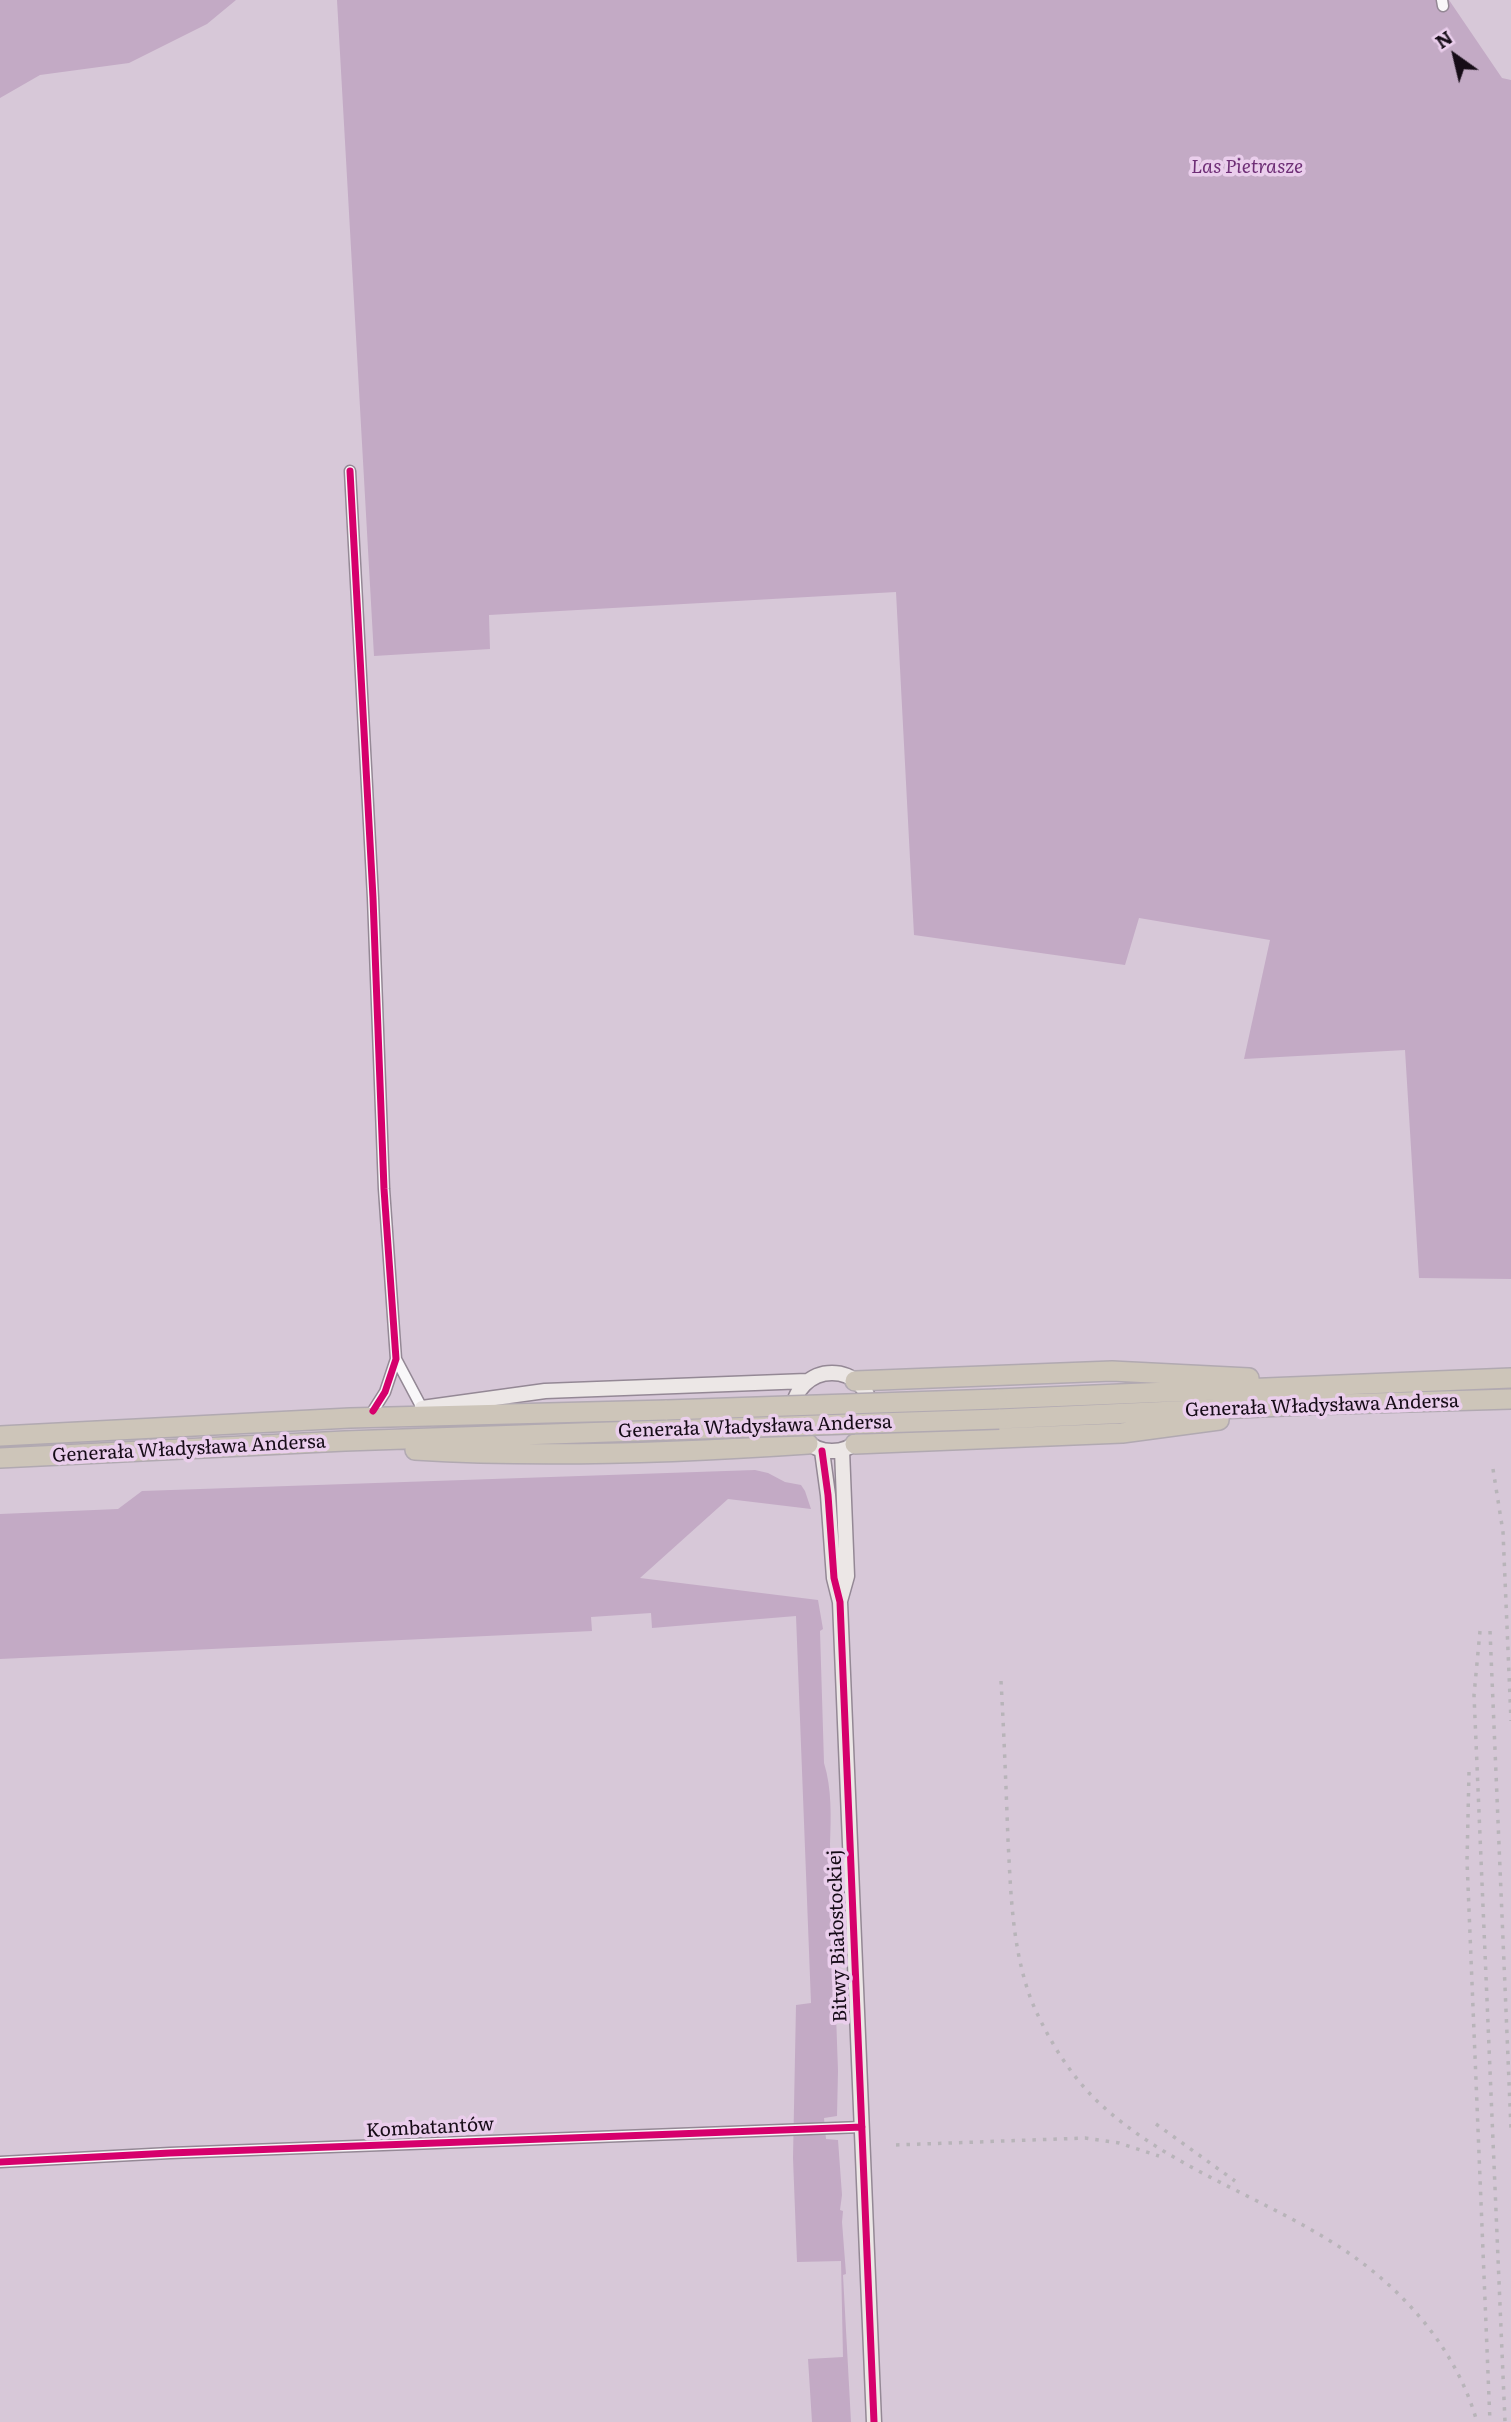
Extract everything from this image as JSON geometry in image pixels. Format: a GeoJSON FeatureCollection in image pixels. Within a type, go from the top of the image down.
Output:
{"type":"FeatureCollection","features":[{"type":"Feature","properties":{"kind":"highway"},"geometry":{"type":"LineString","coordinates":[[855,1381],[1138,1371],[1271,1379],[1308,1396]]}},
{"type":"Feature","properties":{"kind":"highway","name":"Generała Władysława Andersa"},"geometry":{"type":"LineString","coordinates":[[0,1458],[345,1441],[999,1419],[1511,1378]]}},
{"type":"Feature","properties":{"kind":"highway"},"geometry":{"type":"LineString","coordinates":[[849,1447],[1122,1433],[1273,1413],[1308,1396]]}},
{"type":"Feature","properties":{"kind":"highway","name":"Generała Władysława Andersa"},"geometry":{"type":"LineString","coordinates":[[0,1436],[350,1418],[997,1399],[1308,1396],[1511,1399]]}},
{"type":"Feature","properties":{"kind":"highway"},"geometry":{"type":"LineString","coordinates":[[350,1418],[373,1411],[422,1408]]}},
{"type":"Feature","properties":{"kind":"highway"},"geometry":{"type":"LineString","coordinates":[[345,1441],[380,1448],[519,1454],[815,1447]]}},
{"type":"Feature","properties":{"kind":"street"},"geometry":{"type":"LineString","coordinates":[[350,471],[373,898],[384,1189],[396,1359],[385,1392],[373,1411]]}},
{"type":"Feature","properties":{"kind":"street"},"geometry":{"type":"LineString","coordinates":[[396,1359],[422,1408],[545,1391],[807,1381],[822,1374],[841,1374],[863,1388],[871,1407],[868,1428],[849,1447],[815,1447],[797,1430],[792,1413],[796,1395],[807,1381]]}},
{"type":"Feature","properties":{"kind":"street","name":"Bitwy Białostockiej"},"geometry":{"type":"LineString","coordinates":[[815,1447],[828,1495],[834,1578],[840,1602],[874,2422]]}},
{"type":"Feature","properties":{"kind":"street","name":"Bitwy Białostockiej"},"geometry":{"type":"LineString","coordinates":[[840,1602],[847,1576],[849,1447]]}},
{"type":"Feature","properties":{"kind":"street","name":"Kombatantów"},"geometry":{"type":"LineString","coordinates":[[0,2162],[316,2147],[862,2127]]}},
{"type":"Feature","properties":{"kind":"green space"},"geometry":{"type":"Polygon","coordinates":[[[0,0],[236,0],[207,24],[129,63],[40,75],[0,98],[0,0]]]}},
{"type":"Feature","properties":{"kind":"green space","name":"Las Pietrasze"},"geometry":{"type":"Polygon","coordinates":[[[337,0],[1449,0],[1502,78],[1511,80],[1511,1279],[1419,1278],[1405,1050],[1244,1059],[1270,940],[1139,918],[1125,965],[914,935],[896,592],[489,615],[490,649],[374,656],[337,0]]]}},
{"type":"Feature","properties":{"kind":"green space"},"geometry":{"type":"Polygon","coordinates":[[[755,1470],[785,1482],[801,1485],[811,1509],[728,1499],[640,1578],[818,1600],[823,1629],[820,1631],[824,1763],[830,1803],[838,2071],[837,2116],[824,2118],[826,2139],[838,2140],[851,2422],[812,2422],[808,2359],[843,2357],[841,2261],[797,2262],[793,2158],[796,2005],[811,2003],[796,1616],[652,1628],[651,1613],[591,1617],[592,1631],[0,1659],[0,1514],[118,1509],[142,1491],[755,1470]]]}},
{"type":"Feature","properties":{"kind":"railway"},"geometry":{"type":"LineString","coordinates":[[1493,1469],[1503,1532],[1511,1721]]}},
{"type":"Feature","properties":{"kind":"railway"},"geometry":{"type":"LineString","coordinates":[[1480,1631],[1474,1695],[1505,2422]]}},
{"type":"Feature","properties":{"kind":"railway"},"geometry":{"type":"LineString","coordinates":[[1490,1631],[1511,2129]]}},
{"type":"Feature","properties":{"kind":"railway"},"geometry":{"type":"LineString","coordinates":[[1001,1681],[1010,1881],[1016,1942],[1032,2002],[1059,2054],[1095,2099],[1150,2142],[1211,2178],[1305,2226],[1359,2260],[1382,2279],[1422,2320],[1440,2344],[1468,2394],[1477,2422]]}},
{"type":"Feature","properties":{"kind":"railway"},"geometry":{"type":"LineString","coordinates":[[1469,1772],[1467,1861],[1490,2422]]}},
{"type":"Feature","properties":{"kind":"railway"},"geometry":{"type":"LineString","coordinates":[[1156,2124],[1235,2181]]}},
{"type":"Feature","properties":{"kind":"railway"},"geometry":{"type":"LineString","coordinates":[[896,2145],[1085,2138],[1119,2143],[1159,2156]]}},
{"type":"Feature","properties":{"kind":"cycle path"},"geometry":{"type":"LineString","coordinates":[[350,471],[373,898],[384,1189],[396,1359],[385,1392],[373,1411]]}},
{"type":"Feature","properties":{"kind":"cycle path"},"geometry":{"type":"LineString","coordinates":[[822,1451],[834,1578],[840,1602],[874,2422]]}},
{"type":"Feature","properties":{"kind":"cycle path"},"geometry":{"type":"LineString","coordinates":[[0,2162],[862,2127]]}}]}
